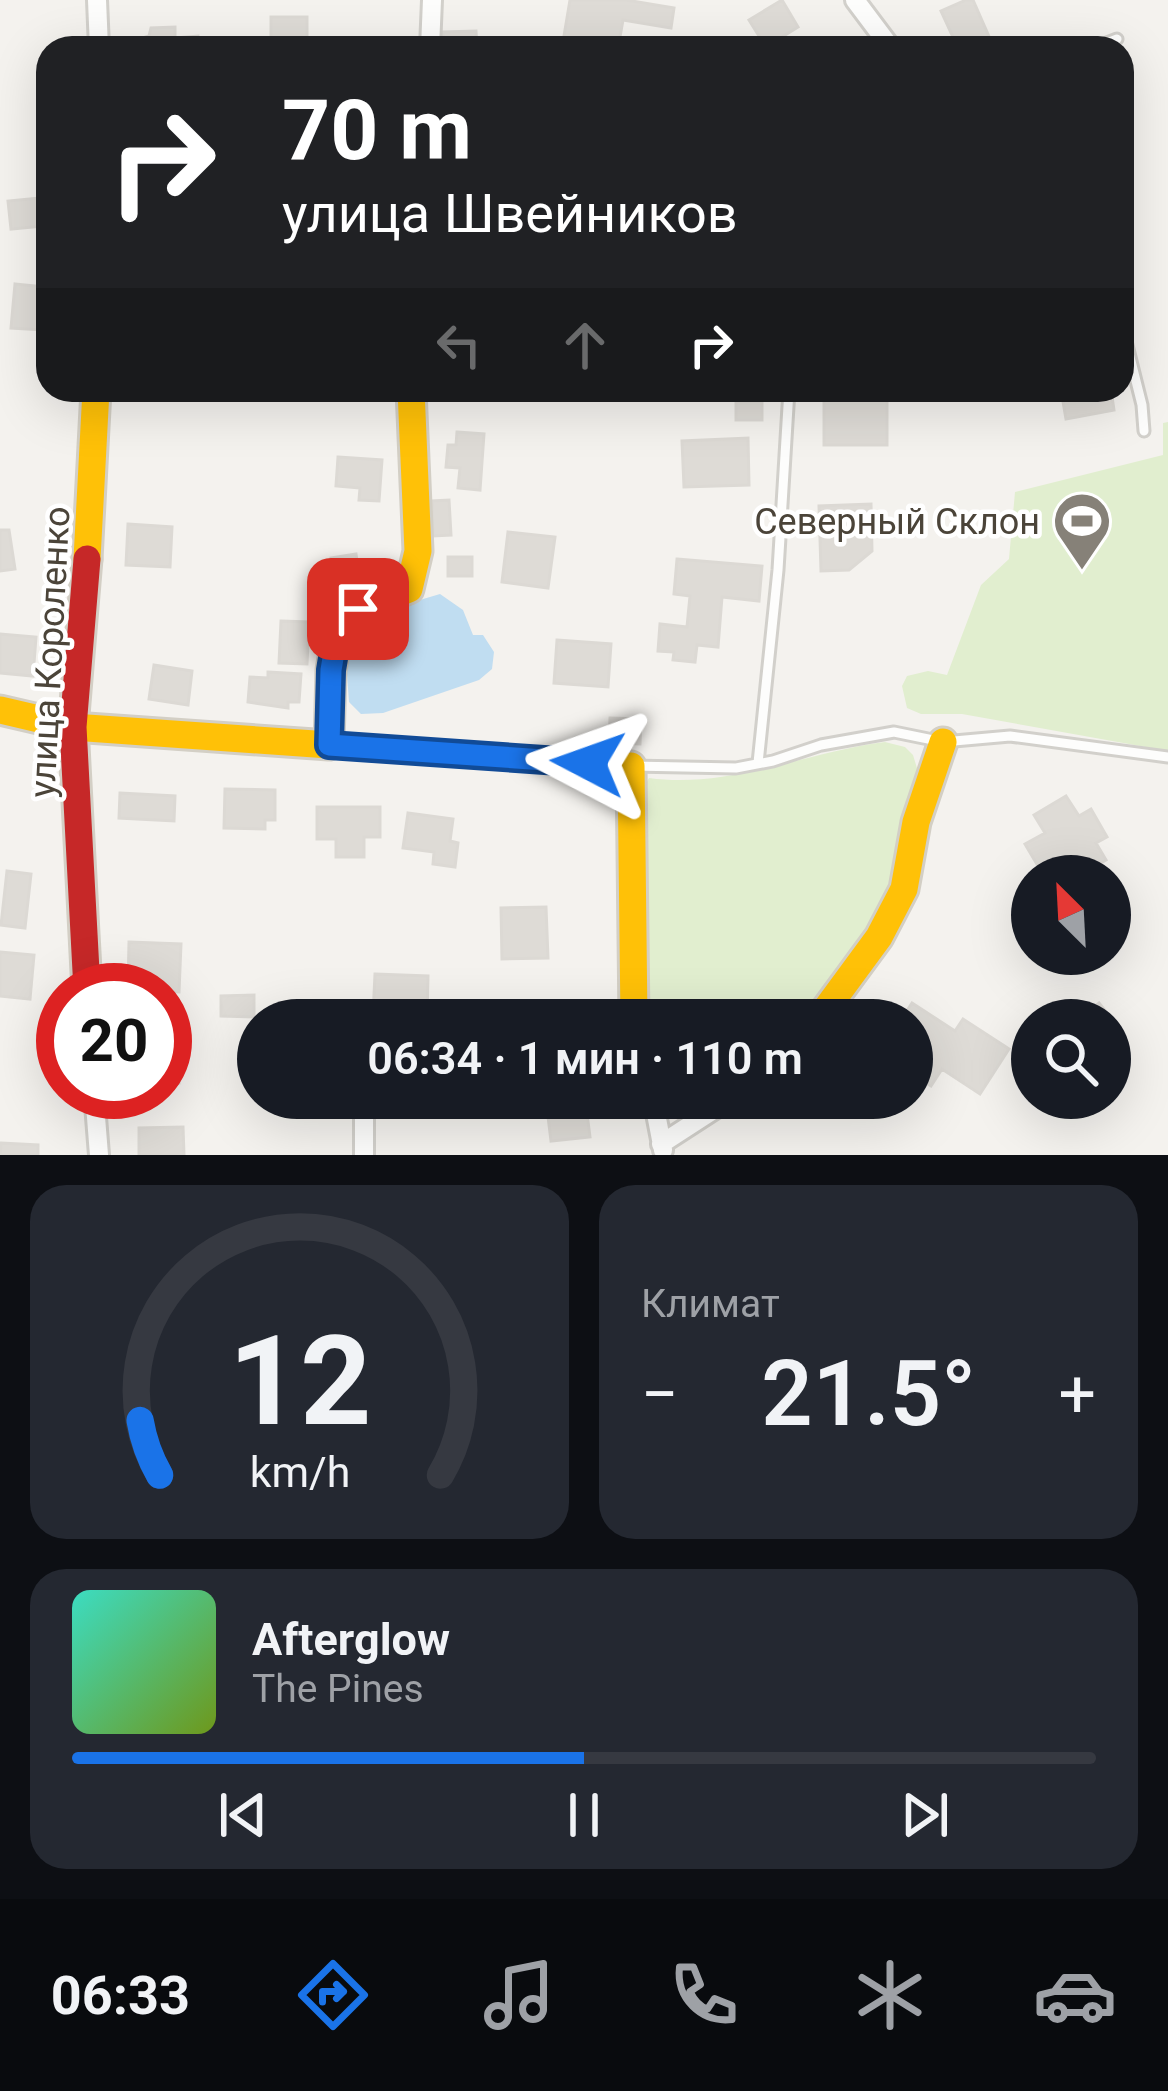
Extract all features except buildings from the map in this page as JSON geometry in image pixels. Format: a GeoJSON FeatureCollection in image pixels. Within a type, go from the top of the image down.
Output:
{"type":"FeatureCollection","features":[{"type":"Feature","properties":{"kind":"street"},"geometry":{"type":"LineString","coordinates":[[97,0],[98,36]]}},
{"type":"Feature","properties":{"kind":"street"},"geometry":{"type":"LineString","coordinates":[[430,36],[432,0]]}},
{"type":"Feature","properties":{"kind":"street"},"geometry":{"type":"LineString","coordinates":[[855,0],[882,36]]}},
{"type":"Feature","properties":{"kind":"street","name":"улица Короленко"},"geometry":{"type":"LineString","coordinates":[[86,963],[74,727],[96,402]]}},
{"type":"Feature","properties":{"kind":"street"},"geometry":{"type":"LineString","coordinates":[[0,710],[74,727],[329,745],[331,670],[339,623],[358,609],[409,589],[418,550],[411,402]]}},
{"type":"Feature","properties":{"kind":"street"},"geometry":{"type":"LineString","coordinates":[[834,999],[879,938],[904,890],[916,822],[943,742]]}},
{"type":"Feature","properties":{"kind":"street"},"geometry":{"type":"LineString","coordinates":[[631,766],[634,999]]}},
{"type":"Feature","properties":{"kind":"street"},"geometry":{"type":"LineString","coordinates":[[96,1119],[99,1155]]}},
{"type":"Feature","properties":{"kind":"street"},"geometry":{"type":"LineString","coordinates":[[364,1119],[364,1155]]}},
{"type":"Feature","properties":{"kind":"street"},"geometry":{"type":"LineString","coordinates":[[657,1119],[663,1149],[704,1119]]}},
{"type":"Feature","properties":{"kind":"lane"},"geometry":{"type":"LineString","coordinates":[[1134,373],[1144,431]]}},
{"type":"Feature","properties":{"kind":"lane"},"geometry":{"type":"LineString","coordinates":[[758,764],[778,569],[788,402]]}},
{"type":"Feature","properties":{"kind":"lane"},"geometry":{"type":"LineString","coordinates":[[329,745],[631,766],[736,768],[894,732],[943,742],[1010,736],[1168,757]]}},
{"type":"Feature","properties":{"kind":"green space","name":"Северный Склон"},"geometry":{"type":"Polygon","coordinates":[[[1168,422],[1168,751],[962,714],[921,714],[907,708],[902,686],[907,676],[928,671],[947,675],[981,585],[1009,559],[1015,492],[1163,455],[1163,423],[1168,422]]]}},
{"type":"Feature","properties":{"kind":"green space"},"geometry":{"type":"Polygon","coordinates":[[[885,742],[905,747],[913,755],[920,778],[898,891],[820,999],[649,999],[642,815],[649,778],[738,774],[885,742]]]}},
{"type":"Feature","properties":{"kind":"water"},"geometry":{"type":"Polygon","coordinates":[[[440,594],[463,610],[473,635],[483,635],[494,652],[492,669],[479,680],[383,713],[361,714],[349,702],[346,661],[361,628],[403,605],[440,594]]]}},
{"type":"Feature","properties":{"kind":"traffic: slow"},"geometry":{"type":"LineString","coordinates":[[87,559],[95,402]]}},
{"type":"Feature","properties":{"kind":"traffic: slow"},"geometry":{"type":"LineString","coordinates":[[0,710],[73,727],[329,745],[331,670],[339,623],[358,609],[409,589],[418,551],[412,402]]}},
{"type":"Feature","properties":{"kind":"traffic: slow"},"geometry":{"type":"LineString","coordinates":[[833,999],[879,937],[904,889],[916,822],[943,742]]}},
{"type":"Feature","properties":{"kind":"traffic: slow"},"geometry":{"type":"LineString","coordinates":[[631,766],[634,999]]}},
{"type":"Feature","properties":{"kind":"traffic: jam"},"geometry":{"type":"LineString","coordinates":[[86,963],[73,727],[87,559]]}},
{"type":"Feature","properties":{"kind":"place","name":"Северный Склон"},"geometry":{"type":"Point","coordinates":[1082,572]}},
{"type":"Feature","properties":{"kind":"route"},"geometry":{"type":"LineString","coordinates":[[358,609],[339,623],[331,670],[329,745],[588,763]]}}]}
